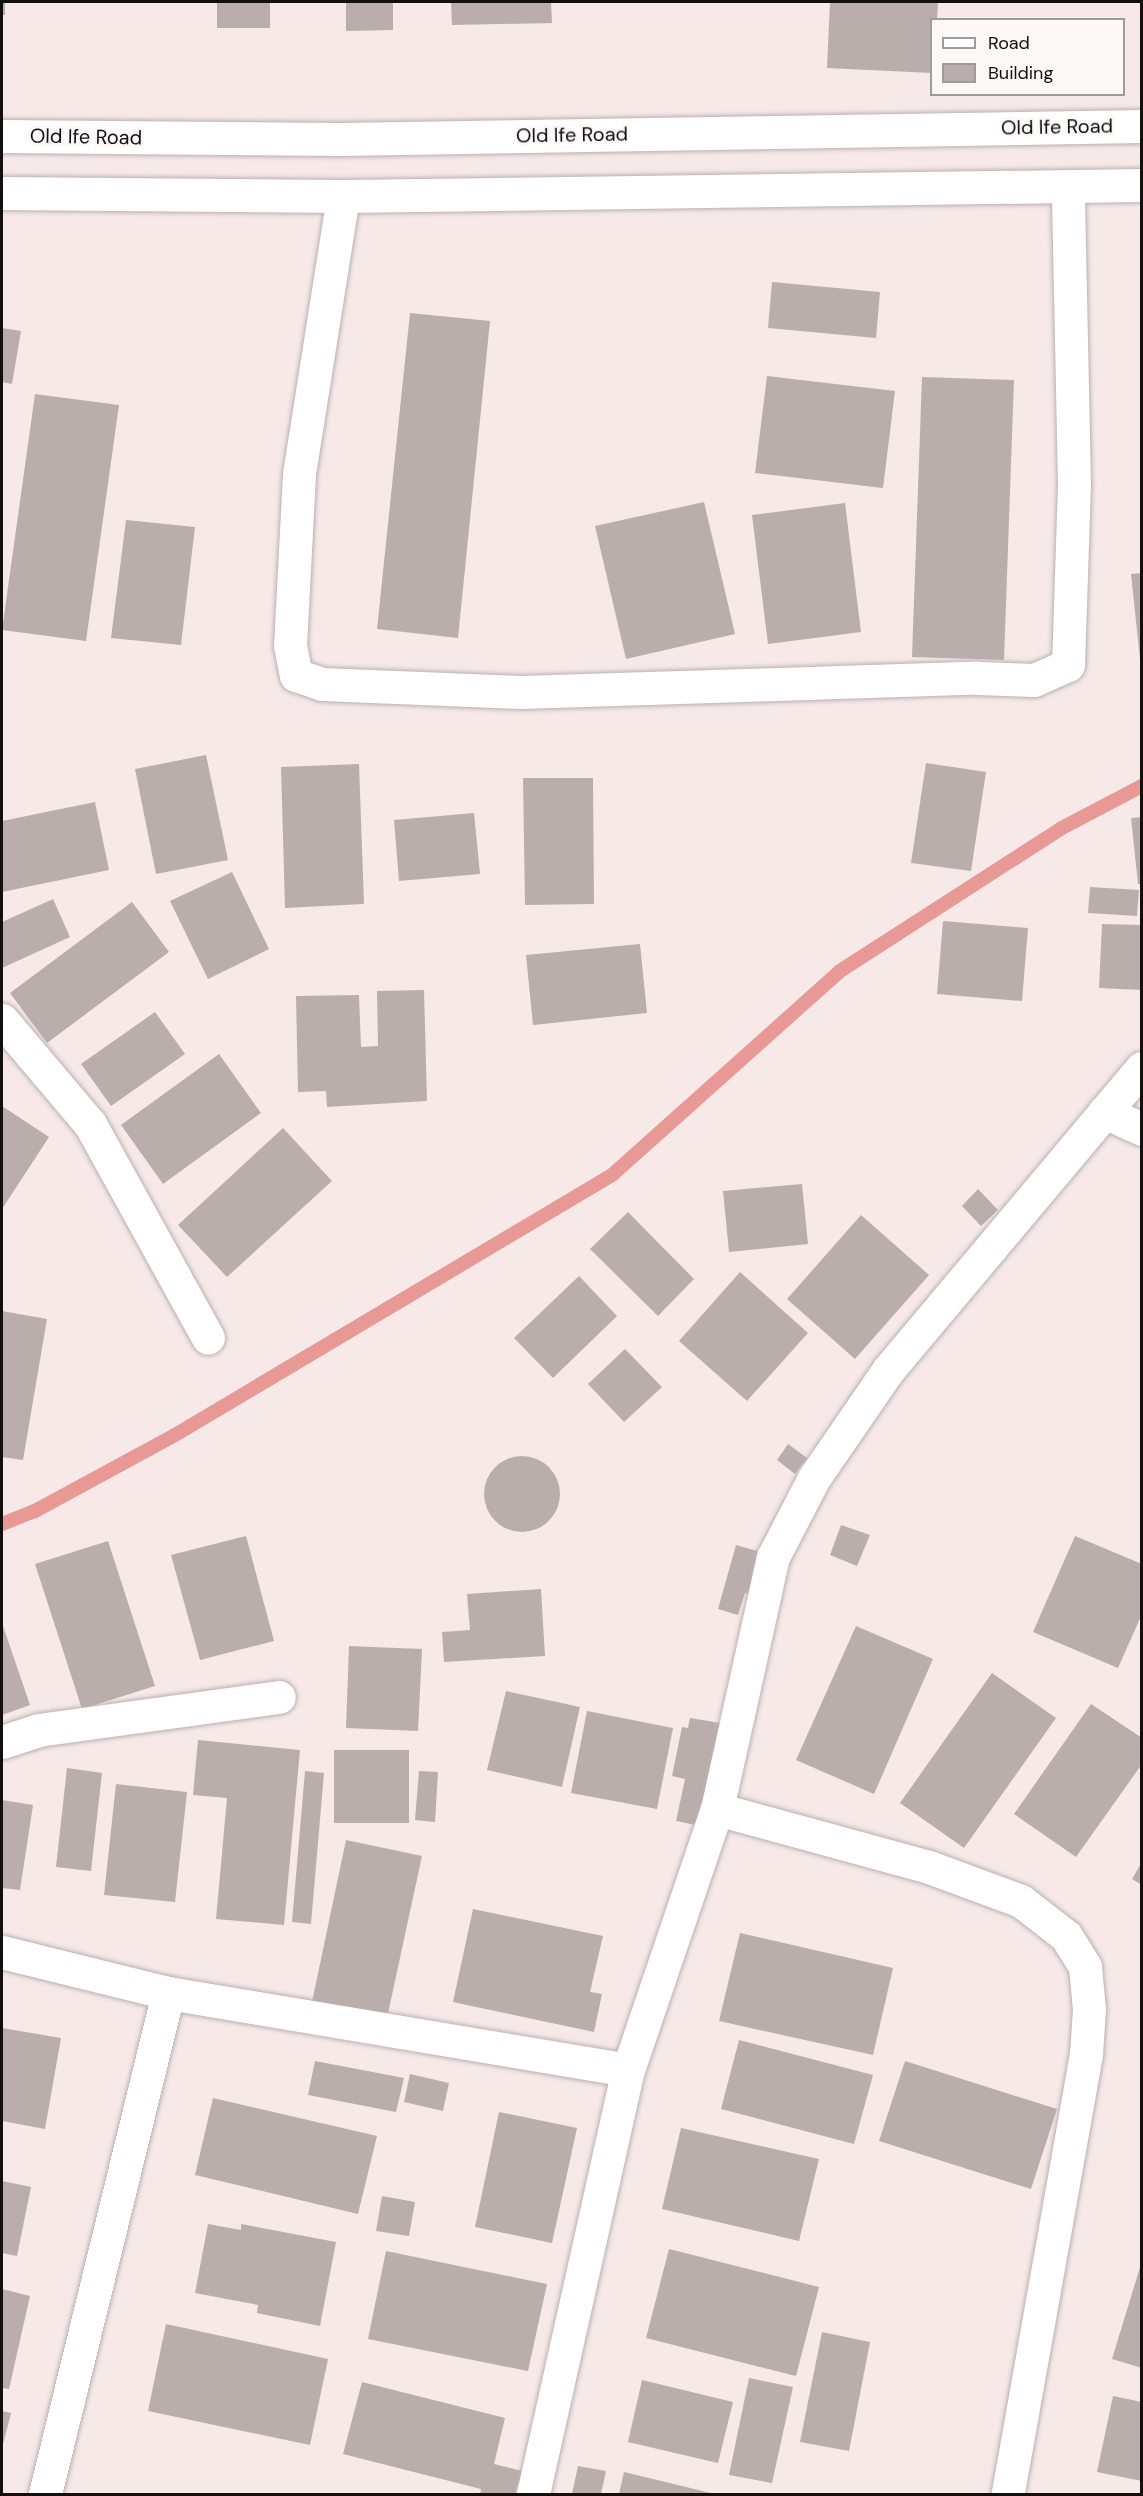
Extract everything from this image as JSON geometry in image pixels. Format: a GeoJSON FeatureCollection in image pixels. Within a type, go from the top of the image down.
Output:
{"type":"FeatureCollection","features":[{"type":"Feature","properties":{"kind":"street","name":"Old Ife Road"},"geometry":{"type":"LineString","coordinates":[[2,136],[340,139],[1142,126]]}},
{"type":"Feature","properties":{"kind":"street"},"geometry":{"type":"LineString","coordinates":[[2,193],[343,196],[1142,185]]}},
{"type":"Feature","properties":{"kind":"street"},"geometry":{"type":"LineString","coordinates":[[343,196],[299,474],[291,645],[296,675],[322,684],[520,692],[978,678],[1034,680],[1068,665],[1074,484],[1068,186]]}},
{"type":"Feature","properties":{"kind":"street"},"geometry":{"type":"LineString","coordinates":[[2,1020],[90,1124],[208,1338]]}},
{"type":"Feature","properties":{"kind":"street"},"geometry":{"type":"LineString","coordinates":[[533,2494],[628,2070],[717,1809],[773,1557],[813,1478],[889,1369],[1142,1068]]}},
{"type":"Feature","properties":{"kind":"street"},"geometry":{"type":"LineString","coordinates":[[1104,1112],[1142,1129]]}},
{"type":"Feature","properties":{"kind":"street"},"geometry":{"type":"LineString","coordinates":[[2,1742],[38,1730],[279,1697]]}},
{"type":"Feature","properties":{"kind":"street"},"geometry":{"type":"LineString","coordinates":[[717,1809],[928,1868],[1021,1901],[1066,1936],[1085,1967],[1089,2009],[1086,2054],[1008,2494]]}},
{"type":"Feature","properties":{"kind":"street"},"geometry":{"type":"LineString","coordinates":[[2,1952],[168,1993],[628,2070]]}},
{"type":"Feature","properties":{"kind":"street"},"geometry":{"type":"LineString","coordinates":[[45,2494],[168,1993]]}},
{"type":"Feature","properties":{"kind":"building"},"geometry":{"type":"Polygon","coordinates":[[[2,2],[5,2],[5,15],[2,15],[2,2]]]}},
{"type":"Feature","properties":{"kind":"building"},"geometry":{"type":"Polygon","coordinates":[[[217,2],[270,2],[270,28],[217,28],[217,2]]]}},
{"type":"Feature","properties":{"kind":"building"},"geometry":{"type":"Polygon","coordinates":[[[346,2],[393,2],[393,30],[346,31],[346,2]]]}},
{"type":"Feature","properties":{"kind":"building"},"geometry":{"type":"Polygon","coordinates":[[[451,2],[551,2],[552,23],[452,25],[451,2]]]}},
{"type":"Feature","properties":{"kind":"building"},"geometry":{"type":"Polygon","coordinates":[[[830,2],[938,2],[937,18],[930,18],[930,73],[827,68],[830,2]]]}},
{"type":"Feature","properties":{"kind":"building"},"geometry":{"type":"Polygon","coordinates":[[[772,282],[880,292],[876,338],[768,328],[772,282]]]}},
{"type":"Feature","properties":{"kind":"building"},"geometry":{"type":"Polygon","coordinates":[[[410,313],[490,321],[458,638],[377,629],[410,313]]]}},
{"type":"Feature","properties":{"kind":"building"},"geometry":{"type":"Polygon","coordinates":[[[2,328],[21,331],[12,384],[2,382],[2,328]]]}},
{"type":"Feature","properties":{"kind":"building"},"geometry":{"type":"Polygon","coordinates":[[[767,376],[895,391],[883,488],[755,473],[767,376]]]}},
{"type":"Feature","properties":{"kind":"building"},"geometry":{"type":"Polygon","coordinates":[[[922,377],[1014,380],[1004,660],[912,657],[922,377]]]}},
{"type":"Feature","properties":{"kind":"building"},"geometry":{"type":"Polygon","coordinates":[[[35,394],[119,405],[86,641],[2,630],[35,394]]]}},
{"type":"Feature","properties":{"kind":"building"},"geometry":{"type":"Polygon","coordinates":[[[704,502],[735,634],[626,659],[595,526],[704,502]]]}},
{"type":"Feature","properties":{"kind":"building"},"geometry":{"type":"Polygon","coordinates":[[[845,503],[861,632],[768,644],[752,515],[845,503]]]}},
{"type":"Feature","properties":{"kind":"building"},"geometry":{"type":"Polygon","coordinates":[[[126,520],[195,527],[181,645],[111,638],[126,520]]]}},
{"type":"Feature","properties":{"kind":"building"},"geometry":{"type":"Polygon","coordinates":[[[1142,573],[1142,659],[1140,659],[1131,574],[1142,573]]]}},
{"type":"Feature","properties":{"kind":"building"},"geometry":{"type":"Polygon","coordinates":[[[206,755],[228,860],[156,874],[135,769],[206,755]]]}},
{"type":"Feature","properties":{"kind":"building"},"geometry":{"type":"Polygon","coordinates":[[[926,763],[986,772],[971,871],[911,863],[926,763]]]}},
{"type":"Feature","properties":{"kind":"building"},"geometry":{"type":"Polygon","coordinates":[[[359,764],[364,904],[285,908],[281,767],[359,764]]]}},
{"type":"Feature","properties":{"kind":"building"},"geometry":{"type":"Polygon","coordinates":[[[523,778],[593,778],[594,904],[525,905],[523,778]]]}},
{"type":"Feature","properties":{"kind":"building"},"geometry":{"type":"Polygon","coordinates":[[[95,802],[109,870],[2,892],[2,821],[95,802]]]}},
{"type":"Feature","properties":{"kind":"building"},"geometry":{"type":"Polygon","coordinates":[[[474,813],[480,874],[399,881],[394,820],[474,813]]]}},
{"type":"Feature","properties":{"kind":"building"},"geometry":{"type":"Polygon","coordinates":[[[1142,817],[1142,884],[1138,884],[1131,818],[1142,817]]]}},
{"type":"Feature","properties":{"kind":"building"},"geometry":{"type":"Polygon","coordinates":[[[232,872],[269,949],[208,979],[170,901],[232,872]]]}},
{"type":"Feature","properties":{"kind":"building"},"geometry":{"type":"Polygon","coordinates":[[[1090,887],[1139,890],[1137,916],[1088,913],[1090,887]]]}},
{"type":"Feature","properties":{"kind":"building"},"geometry":{"type":"Polygon","coordinates":[[[53,899],[70,937],[2,968],[2,922],[53,899]]]}},
{"type":"Feature","properties":{"kind":"building"},"geometry":{"type":"Polygon","coordinates":[[[132,902],[169,952],[47,1043],[10,993],[132,902]]]}},
{"type":"Feature","properties":{"kind":"building"},"geometry":{"type":"Polygon","coordinates":[[[943,921],[1028,928],[1022,1001],[937,994],[943,921]]]}},
{"type":"Feature","properties":{"kind":"building"},"geometry":{"type":"Polygon","coordinates":[[[1102,924],[1142,925],[1142,990],[1099,988],[1102,924]]]}},
{"type":"Feature","properties":{"kind":"building"},"geometry":{"type":"Polygon","coordinates":[[[640,944],[647,1013],[533,1025],[526,955],[640,944]]]}},
{"type":"Feature","properties":{"kind":"building"},"geometry":{"type":"Polygon","coordinates":[[[424,990],[427,1101],[327,1107],[326,1091],[298,1092],[296,996],[359,995],[361,1047],[378,1046],[377,991],[424,990]]]}},
{"type":"Feature","properties":{"kind":"building"},"geometry":{"type":"Polygon","coordinates":[[[155,1012],[185,1054],[111,1106],[81,1064],[155,1012]]]}},
{"type":"Feature","properties":{"kind":"building"},"geometry":{"type":"Polygon","coordinates":[[[219,1054],[261,1113],[163,1184],[121,1125],[219,1054]]]}},
{"type":"Feature","properties":{"kind":"building"},"geometry":{"type":"Polygon","coordinates":[[[2,1106],[49,1137],[2,1209],[2,1106]]]}},
{"type":"Feature","properties":{"kind":"building"},"geometry":{"type":"Polygon","coordinates":[[[283,1128],[332,1181],[227,1277],[178,1225],[283,1128]]]}},
{"type":"Feature","properties":{"kind":"building"},"geometry":{"type":"Polygon","coordinates":[[[802,1184],[808,1244],[729,1252],[723,1191],[802,1184]]]}},
{"type":"Feature","properties":{"kind":"building"},"geometry":{"type":"Polygon","coordinates":[[[978,1189],[998,1210],[981,1226],[962,1206],[978,1189]]]}},
{"type":"Feature","properties":{"kind":"building"},"geometry":{"type":"Polygon","coordinates":[[[628,1212],[694,1279],[658,1316],[590,1249],[628,1212]]]}},
{"type":"Feature","properties":{"kind":"building"},"geometry":{"type":"Polygon","coordinates":[[[861,1215],[929,1275],[855,1359],[787,1299],[861,1215]]]}},
{"type":"Feature","properties":{"kind":"building"},"geometry":{"type":"Polygon","coordinates":[[[740,1272],[808,1333],[747,1401],[679,1341],[740,1272]]]}},
{"type":"Feature","properties":{"kind":"building"},"geometry":{"type":"Polygon","coordinates":[[[579,1276],[617,1316],[553,1378],[514,1338],[579,1276]]]}},
{"type":"Feature","properties":{"kind":"building"},"geometry":{"type":"Polygon","coordinates":[[[2,1311],[47,1319],[23,1460],[2,1457],[2,1311]]]}},
{"type":"Feature","properties":{"kind":"building"},"geometry":{"type":"Polygon","coordinates":[[[625,1349],[662,1387],[624,1422],[588,1384],[625,1349]]]}},
{"type":"Feature","properties":{"kind":"building"},"geometry":{"type":"Polygon","coordinates":[[[788,1444],[807,1458],[795,1474],[777,1460],[788,1444]]]}},
{"type":"Feature","properties":{"kind":"building"},"geometry":{"type":"Polygon","coordinates":[[[522,1456],[537,1459],[549,1467],[557,1479],[560,1494],[557,1509],[549,1521],[537,1529],[522,1532],[507,1529],[495,1521],[487,1509],[484,1494],[487,1479],[495,1467],[507,1459],[522,1456]]]}},
{"type":"Feature","properties":{"kind":"building"},"geometry":{"type":"Polygon","coordinates":[[[841,1525],[870,1535],[857,1566],[830,1555],[841,1525]]]}},
{"type":"Feature","properties":{"kind":"building"},"geometry":{"type":"Polygon","coordinates":[[[246,1536],[274,1641],[200,1660],[171,1555],[246,1536]]]}},
{"type":"Feature","properties":{"kind":"building"},"geometry":{"type":"Polygon","coordinates":[[[1075,1536],[1142,1564],[1142,1614],[1118,1668],[1033,1632],[1075,1536]]]}},
{"type":"Feature","properties":{"kind":"building"},"geometry":{"type":"Polygon","coordinates":[[[108,1541],[155,1686],[82,1709],[35,1564],[108,1541]]]}},
{"type":"Feature","properties":{"kind":"building"},"geometry":{"type":"Polygon","coordinates":[[[736,1545],[761,1552],[749,1594],[745,1593],[738,1615],[718,1609],[736,1545]]]}},
{"type":"Feature","properties":{"kind":"building"},"geometry":{"type":"Polygon","coordinates":[[[541,1589],[545,1656],[444,1662],[442,1632],[470,1630],[467,1594],[541,1589]]]}},
{"type":"Feature","properties":{"kind":"building"},"geometry":{"type":"Polygon","coordinates":[[[2,1623],[30,1705],[2,1715],[2,1623]]]}},
{"type":"Feature","properties":{"kind":"building"},"geometry":{"type":"Polygon","coordinates":[[[856,1626],[933,1659],[874,1794],[796,1760],[856,1626]]]}},
{"type":"Feature","properties":{"kind":"building"},"geometry":{"type":"Polygon","coordinates":[[[349,1646],[422,1649],[418,1731],[346,1728],[349,1646]]]}},
{"type":"Feature","properties":{"kind":"building"},"geometry":{"type":"Polygon","coordinates":[[[992,1673],[1056,1718],[964,1848],[900,1803],[992,1673]]]}},
{"type":"Feature","properties":{"kind":"building"},"geometry":{"type":"Polygon","coordinates":[[[506,1691],[580,1707],[562,1787],[487,1770],[506,1691]]]}},
{"type":"Feature","properties":{"kind":"building"},"geometry":{"type":"Polygon","coordinates":[[[1091,1704],[1142,1738],[1142,1764],[1076,1857],[1014,1814],[1091,1704]]]}},
{"type":"Feature","properties":{"kind":"building"},"geometry":{"type":"Polygon","coordinates":[[[587,1711],[673,1728],[657,1809],[571,1793],[587,1711]]]}},
{"type":"Feature","properties":{"kind":"building"},"geometry":{"type":"Polygon","coordinates":[[[690,1718],[726,1724],[705,1827],[676,1821],[685,1779],[672,1776],[682,1727],[688,1728],[690,1718]]]}},
{"type":"Feature","properties":{"kind":"building"},"geometry":{"type":"Polygon","coordinates":[[[198,1740],[300,1750],[284,1925],[216,1919],[227,1798],[193,1795],[198,1740]]]}},
{"type":"Feature","properties":{"kind":"building"},"geometry":{"type":"Polygon","coordinates":[[[334,1750],[409,1750],[409,1823],[334,1823],[334,1750]]]}},
{"type":"Feature","properties":{"kind":"building"},"geometry":{"type":"Polygon","coordinates":[[[67,1768],[102,1773],[91,1871],[56,1867],[67,1768]]]}},
{"type":"Feature","properties":{"kind":"building"},"geometry":{"type":"Polygon","coordinates":[[[305,1771],[324,1773],[311,1924],[292,1922],[305,1771]]]}},
{"type":"Feature","properties":{"kind":"building"},"geometry":{"type":"Polygon","coordinates":[[[419,1771],[438,1772],[435,1822],[415,1820],[419,1771]]]}},
{"type":"Feature","properties":{"kind":"building"},"geometry":{"type":"Polygon","coordinates":[[[116,1784],[187,1792],[175,1902],[104,1895],[116,1784]]]}},
{"type":"Feature","properties":{"kind":"building"},"geometry":{"type":"Polygon","coordinates":[[[2,1800],[33,1805],[20,1890],[2,1888],[2,1800]]]}},
{"type":"Feature","properties":{"kind":"building"},"geometry":{"type":"Polygon","coordinates":[[[346,1840],[422,1856],[387,2018],[312,2002],[346,1840]]]}},
{"type":"Feature","properties":{"kind":"building"},"geometry":{"type":"Polygon","coordinates":[[[1142,1862],[1142,1885],[1132,1879],[1142,1862]]]}},
{"type":"Feature","properties":{"kind":"building"},"geometry":{"type":"Polygon","coordinates":[[[473,1909],[603,1936],[590,1992],[602,1994],[594,2032],[453,2002],[473,1909]]]}},
{"type":"Feature","properties":{"kind":"building"},"geometry":{"type":"Polygon","coordinates":[[[740,1933],[893,1968],[873,2055],[719,2021],[740,1933]]]}},
{"type":"Feature","properties":{"kind":"building"},"geometry":{"type":"Polygon","coordinates":[[[2,2028],[61,2038],[45,2129],[2,2121],[2,2028]]]}},
{"type":"Feature","properties":{"kind":"building"},"geometry":{"type":"Polygon","coordinates":[[[739,2040],[873,2075],[854,2144],[721,2109],[739,2040]]]}},
{"type":"Feature","properties":{"kind":"building"},"geometry":{"type":"Polygon","coordinates":[[[315,2061],[404,2078],[396,2112],[308,2095],[315,2061]]]}},
{"type":"Feature","properties":{"kind":"building"},"geometry":{"type":"Polygon","coordinates":[[[905,2061],[1057,2109],[1031,2189],[879,2141],[905,2061]]]}},
{"type":"Feature","properties":{"kind":"building"},"geometry":{"type":"Polygon","coordinates":[[[410,2074],[449,2083],[443,2111],[404,2102],[410,2074]]]}},
{"type":"Feature","properties":{"kind":"building"},"geometry":{"type":"Polygon","coordinates":[[[213,2098],[377,2136],[358,2214],[195,2175],[213,2098]]]}},
{"type":"Feature","properties":{"kind":"building"},"geometry":{"type":"Polygon","coordinates":[[[499,2112],[577,2128],[552,2243],[475,2227],[499,2112]]]}},
{"type":"Feature","properties":{"kind":"building"},"geometry":{"type":"Polygon","coordinates":[[[681,2128],[819,2159],[799,2241],[662,2209],[681,2128]]]}},
{"type":"Feature","properties":{"kind":"building"},"geometry":{"type":"Polygon","coordinates":[[[2,2181],[31,2187],[17,2256],[2,2253],[2,2181]]]}},
{"type":"Feature","properties":{"kind":"building"},"geometry":{"type":"Polygon","coordinates":[[[382,2196],[415,2202],[409,2236],[376,2231],[382,2196]]]}},
{"type":"Feature","properties":{"kind":"building"},"geometry":{"type":"Polygon","coordinates":[[[208,2224],[241,2230],[241,2224],[336,2242],[320,2326],[257,2313],[258,2305],[195,2293],[208,2224]]]}},
{"type":"Feature","properties":{"kind":"building"},"geometry":{"type":"Polygon","coordinates":[[[669,2249],[819,2287],[796,2376],[646,2338],[669,2249]]]}},
{"type":"Feature","properties":{"kind":"building"},"geometry":{"type":"Polygon","coordinates":[[[386,2251],[547,2284],[528,2371],[368,2339],[386,2251]]]}},
{"type":"Feature","properties":{"kind":"building"},"geometry":{"type":"Polygon","coordinates":[[[1142,2264],[1142,2368],[1112,2359],[1142,2264]]]}},
{"type":"Feature","properties":{"kind":"building"},"geometry":{"type":"Polygon","coordinates":[[[2,2289],[30,2296],[9,2389],[2,2388],[2,2289]]]}},
{"type":"Feature","properties":{"kind":"building"},"geometry":{"type":"Polygon","coordinates":[[[166,2324],[328,2359],[310,2445],[148,2411],[166,2324]]]}},
{"type":"Feature","properties":{"kind":"building"},"geometry":{"type":"Polygon","coordinates":[[[822,2332],[870,2342],[849,2451],[800,2442],[822,2332]]]}},
{"type":"Feature","properties":{"kind":"building"},"geometry":{"type":"Polygon","coordinates":[[[749,2378],[793,2387],[772,2483],[729,2475],[749,2378]]]}},
{"type":"Feature","properties":{"kind":"building"},"geometry":{"type":"Polygon","coordinates":[[[642,2380],[733,2402],[718,2463],[628,2442],[642,2380]]]}},
{"type":"Feature","properties":{"kind":"building"},"geometry":{"type":"Polygon","coordinates":[[[362,2382],[505,2418],[494,2464],[522,2471],[515,2494],[480,2494],[481,2489],[343,2454],[362,2382]]]}},
{"type":"Feature","properties":{"kind":"building"},"geometry":{"type":"Polygon","coordinates":[[[1113,2396],[1142,2402],[1142,2481],[1097,2472],[1113,2396]]]}},
{"type":"Feature","properties":{"kind":"building"},"geometry":{"type":"Polygon","coordinates":[[[2,2411],[11,2413],[2,2448],[2,2411]]]}},
{"type":"Feature","properties":{"kind":"building"},"geometry":{"type":"Polygon","coordinates":[[[578,2466],[606,2471],[601,2494],[572,2494],[578,2466]]]}},
{"type":"Feature","properties":{"kind":"building"},"geometry":{"type":"Polygon","coordinates":[[[624,2472],[715,2494],[619,2494],[624,2472]]]}},
{"type":"Feature","properties":{"kind":"waterway"},"geometry":{"type":"LineString","coordinates":[[2,1524],[35,1511],[175,1435],[612,1175],[840,971],[1060,829],[1142,786]]}}]}
